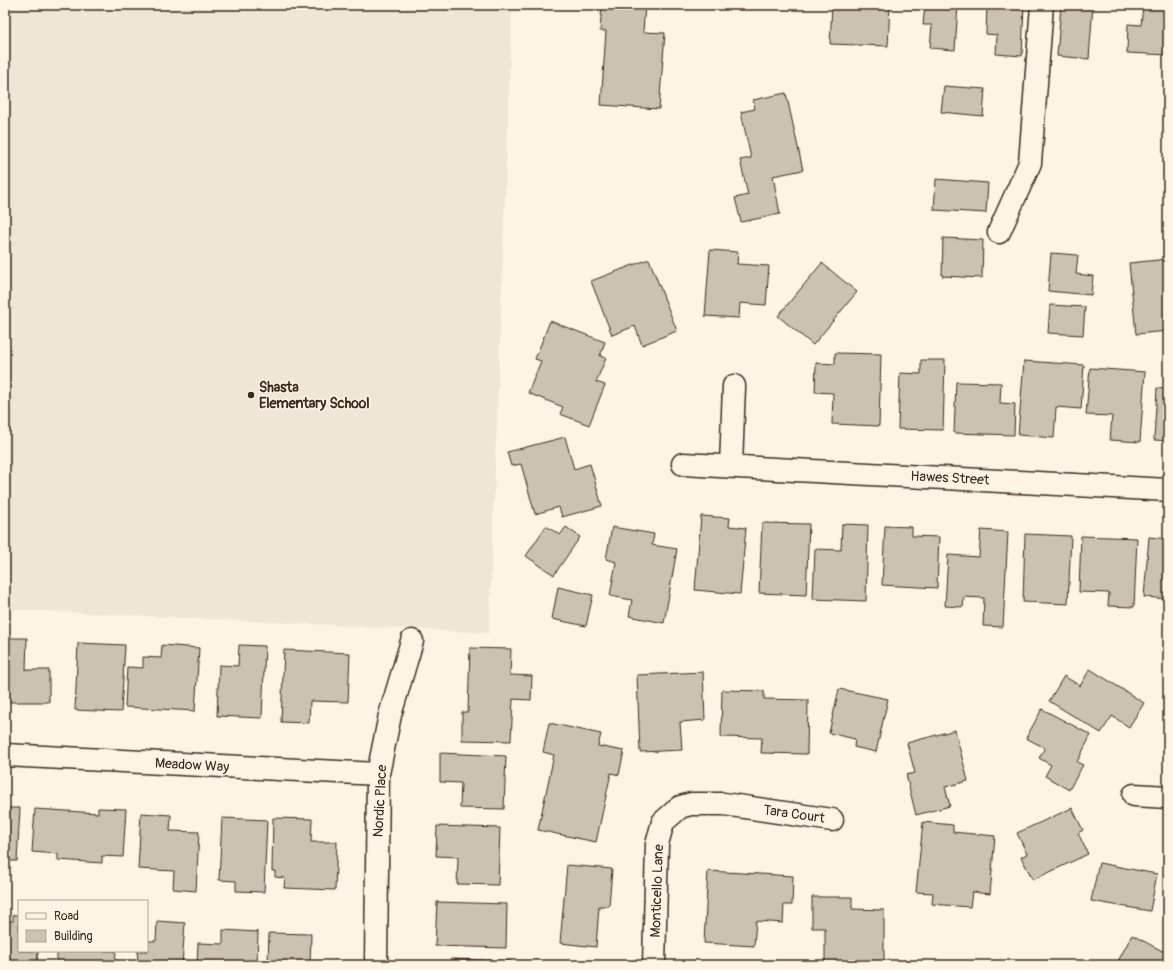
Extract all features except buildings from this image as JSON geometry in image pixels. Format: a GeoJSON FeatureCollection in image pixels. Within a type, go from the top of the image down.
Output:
{"type":"FeatureCollection","features":[{"type":"Feature","properties":{"kind":"street"},"geometry":{"type":"LineString","coordinates":[[999,232],[1030,163],[1042,5]]}},
{"type":"Feature","properties":{"kind":"street"},"geometry":{"type":"LineString","coordinates":[[731,466],[734,386]]}},
{"type":"Feature","properties":{"kind":"street","name":"Hawes Street"},"geometry":{"type":"LineString","coordinates":[[683,464],[1168,490]]}},
{"type":"Feature","properties":{"kind":"street","name":"Nordic Place"},"geometry":{"type":"LineString","coordinates":[[376,965],[378,774],[390,715],[412,641]]}},
{"type":"Feature","properties":{"kind":"street","name":"Meadow Way"},"geometry":{"type":"LineString","coordinates":[[5,755],[378,774]]}},
{"type":"Feature","properties":{"kind":"street"},"geometry":{"type":"LineString","coordinates":[[1134,796],[1168,797]]}},
{"type":"Feature","properties":{"kind":"street","name":"Monticello Lane"},"geometry":{"type":"LineString","coordinates":[[654,965],[657,844],[663,822],[680,807],[691,804],[724,804],[757,809]]}},
{"type":"Feature","properties":{"kind":"street","name":"Tara Court"},"geometry":{"type":"LineString","coordinates":[[757,809],[832,820]]}},
{"type":"Feature","properties":{"kind":"shaded area","name":"Shasta Elementary School"},"geometry":{"type":"Polygon","coordinates":[[[5,5],[512,5],[489,633],[5,609],[5,5]]]}},
{"type":"Feature","properties":{"kind":"place","name":"Shasta Elementary School"},"geometry":{"type":"Point","coordinates":[251,395]}}]}
